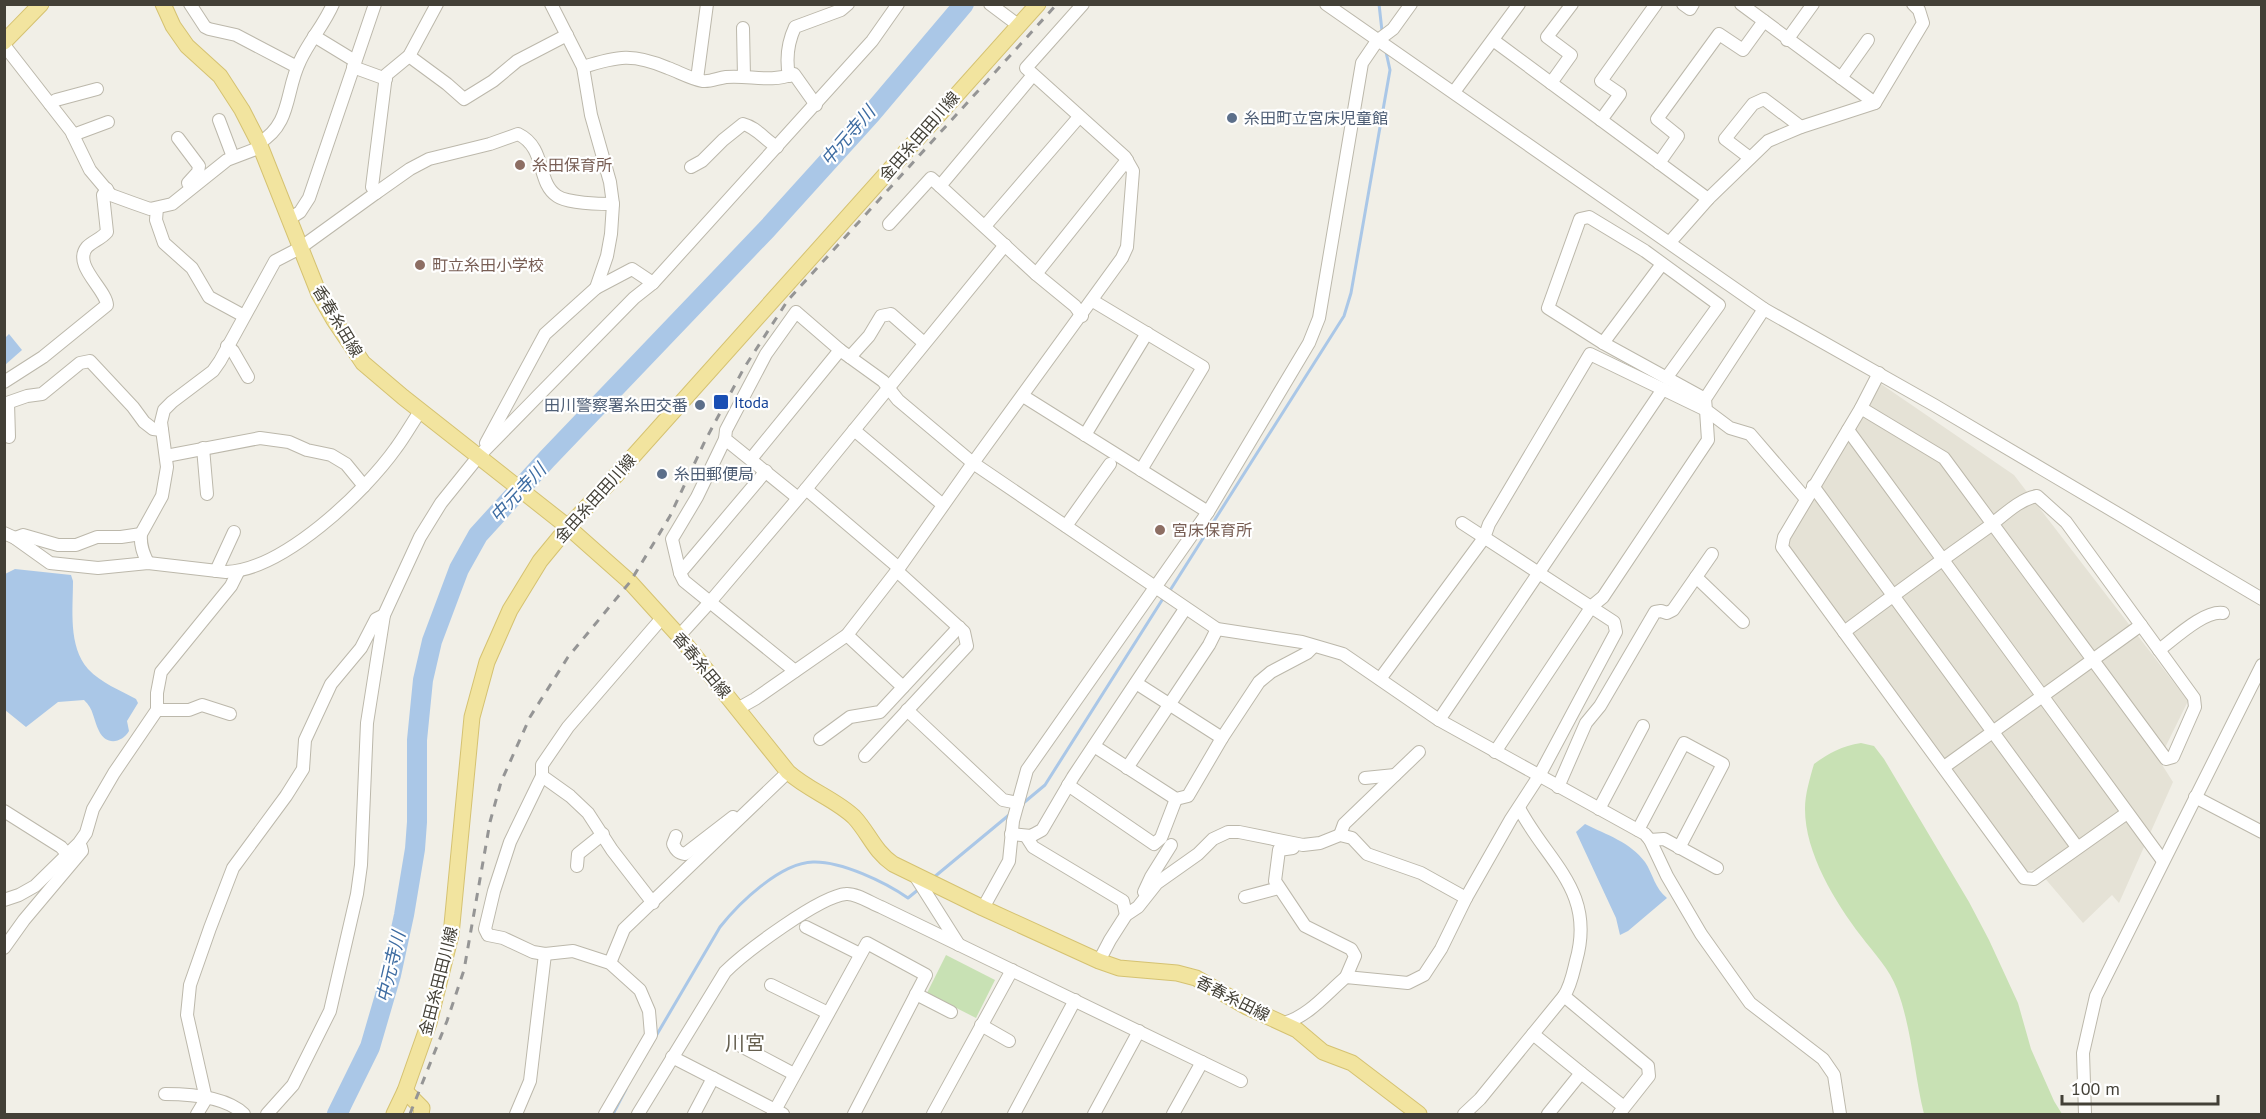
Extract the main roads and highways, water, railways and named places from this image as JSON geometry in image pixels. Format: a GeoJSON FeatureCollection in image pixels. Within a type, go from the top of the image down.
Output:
{"type":"FeatureCollection","features":[{"type":"Feature","properties":{"kind":"main road","name":"香春糸田線"},"geometry":{"type":"LineString","coordinates":[[163,4],[173,26],[187,46],[220,76],[260,145],[319,294],[363,363],[562,523],[630,582],[679,636],[799,783],[841,807],[855,818],[881,855],[914,874],[1099,961],[1119,968],[1177,973],[1197,978],[1247,1007],[1297,1030],[1323,1052],[1367,1073],[1419,1114]]}},
{"type":"Feature","properties":{"kind":"main road","name":"金田糸田田川線"},"geometry":{"type":"LineString","coordinates":[[393,1114],[405,1091],[429,1023],[451,935],[472,717],[487,662],[510,610],[562,523],[636,454],[1038,4]]}},
{"type":"Feature","properties":{"kind":"main road"},"geometry":{"type":"LineString","coordinates":[[4,43],[34,7]]}},
{"type":"Feature","properties":{"kind":"main road"},"geometry":{"type":"LineString","coordinates":[[405,1091],[422,1108],[421,1114]]}},
{"type":"Feature","properties":{"kind":"water"},"geometry":{"type":"Polygon","coordinates":[[[9,334],[22,350],[5,365],[5,338],[9,334]]]}},
{"type":"Feature","properties":{"kind":"water"},"geometry":{"type":"Polygon","coordinates":[[[15,569],[71,575],[74,638],[82,660],[88,669],[99,678],[136,699],[138,703],[127,721],[129,731],[122,738],[110,741],[102,736],[92,711],[84,700],[58,702],[26,727],[5,710],[5,574],[15,569]]]}},
{"type":"Feature","properties":{"kind":"water"},"geometry":{"type":"Polygon","coordinates":[[[1585,824],[1618,840],[1639,855],[1667,898],[1628,931],[1620,935],[1616,918],[1576,832],[1585,824]]]}},
{"type":"Feature","properties":{"kind":"waterway","name":"中元寺川"},"geometry":{"type":"LineString","coordinates":[[337,1114],[370,1047],[391,975],[404,915],[415,849],[417,740],[423,680],[432,641],[459,569],[478,535],[547,459],[767,229],[871,114],[964,4]]}},
{"type":"Feature","properties":{"kind":"waterway"},"geometry":{"type":"LineString","coordinates":[[1379,4],[1382,31]]}},
{"type":"Feature","properties":{"kind":"waterway"},"geometry":{"type":"LineString","coordinates":[[1169,592],[1344,316],[1351,293],[1390,70],[1386,52]]}},
{"type":"Feature","properties":{"kind":"waterway"},"geometry":{"type":"LineString","coordinates":[[1021,805],[1045,785],[1164,597]]}},
{"type":"Feature","properties":{"kind":"waterway"},"geometry":{"type":"LineString","coordinates":[[933,878],[1009,815]]}},
{"type":"Feature","properties":{"kind":"waterway"},"geometry":{"type":"LineString","coordinates":[[656,1036],[720,927],[749,896],[787,869],[800,864],[824,863],[862,874],[887,885],[908,898],[919,889]]}},
{"type":"Feature","properties":{"kind":"waterway"},"geometry":{"type":"LineString","coordinates":[[613,1114],[626,1089]]}},
{"type":"Feature","properties":{"kind":"waterway"},"geometry":{"type":"LineString","coordinates":[[347,1114],[351,1102],[349,1093]]}},
{"type":"Feature","properties":{"kind":"railway"},"geometry":{"type":"LineString","coordinates":[[410,1114],[447,1021],[464,970],[490,822],[501,782],[530,717],[568,657],[630,582],[670,516],[705,441],[744,368],[788,300],[1057,4]]}},
{"type":"Feature","properties":{"kind":"place","name":"糸田町立宮床児童館"},"geometry":{"type":"Point","coordinates":[1232,118]}},
{"type":"Feature","properties":{"kind":"place","name":"糸田保育所"},"geometry":{"type":"Point","coordinates":[520,165]}},
{"type":"Feature","properties":{"kind":"place","name":"町立糸田小学校"},"geometry":{"type":"Point","coordinates":[420,265]}},
{"type":"Feature","properties":{"kind":"place","name":"Itoda"},"geometry":{"type":"Point","coordinates":[721,402]}},
{"type":"Feature","properties":{"kind":"place","name":"田川警察署糸田交番"},"geometry":{"type":"Point","coordinates":[700,405]}},
{"type":"Feature","properties":{"kind":"place","name":"糸田郵便局"},"geometry":{"type":"Point","coordinates":[662,474]}},
{"type":"Feature","properties":{"kind":"place","name":"宮床保育所"},"geometry":{"type":"Point","coordinates":[1160,530]}},
{"type":"Feature","properties":{"kind":"district","name":"川宮"},"geometry":{"type":"Point","coordinates":[745,1043]}}]}
